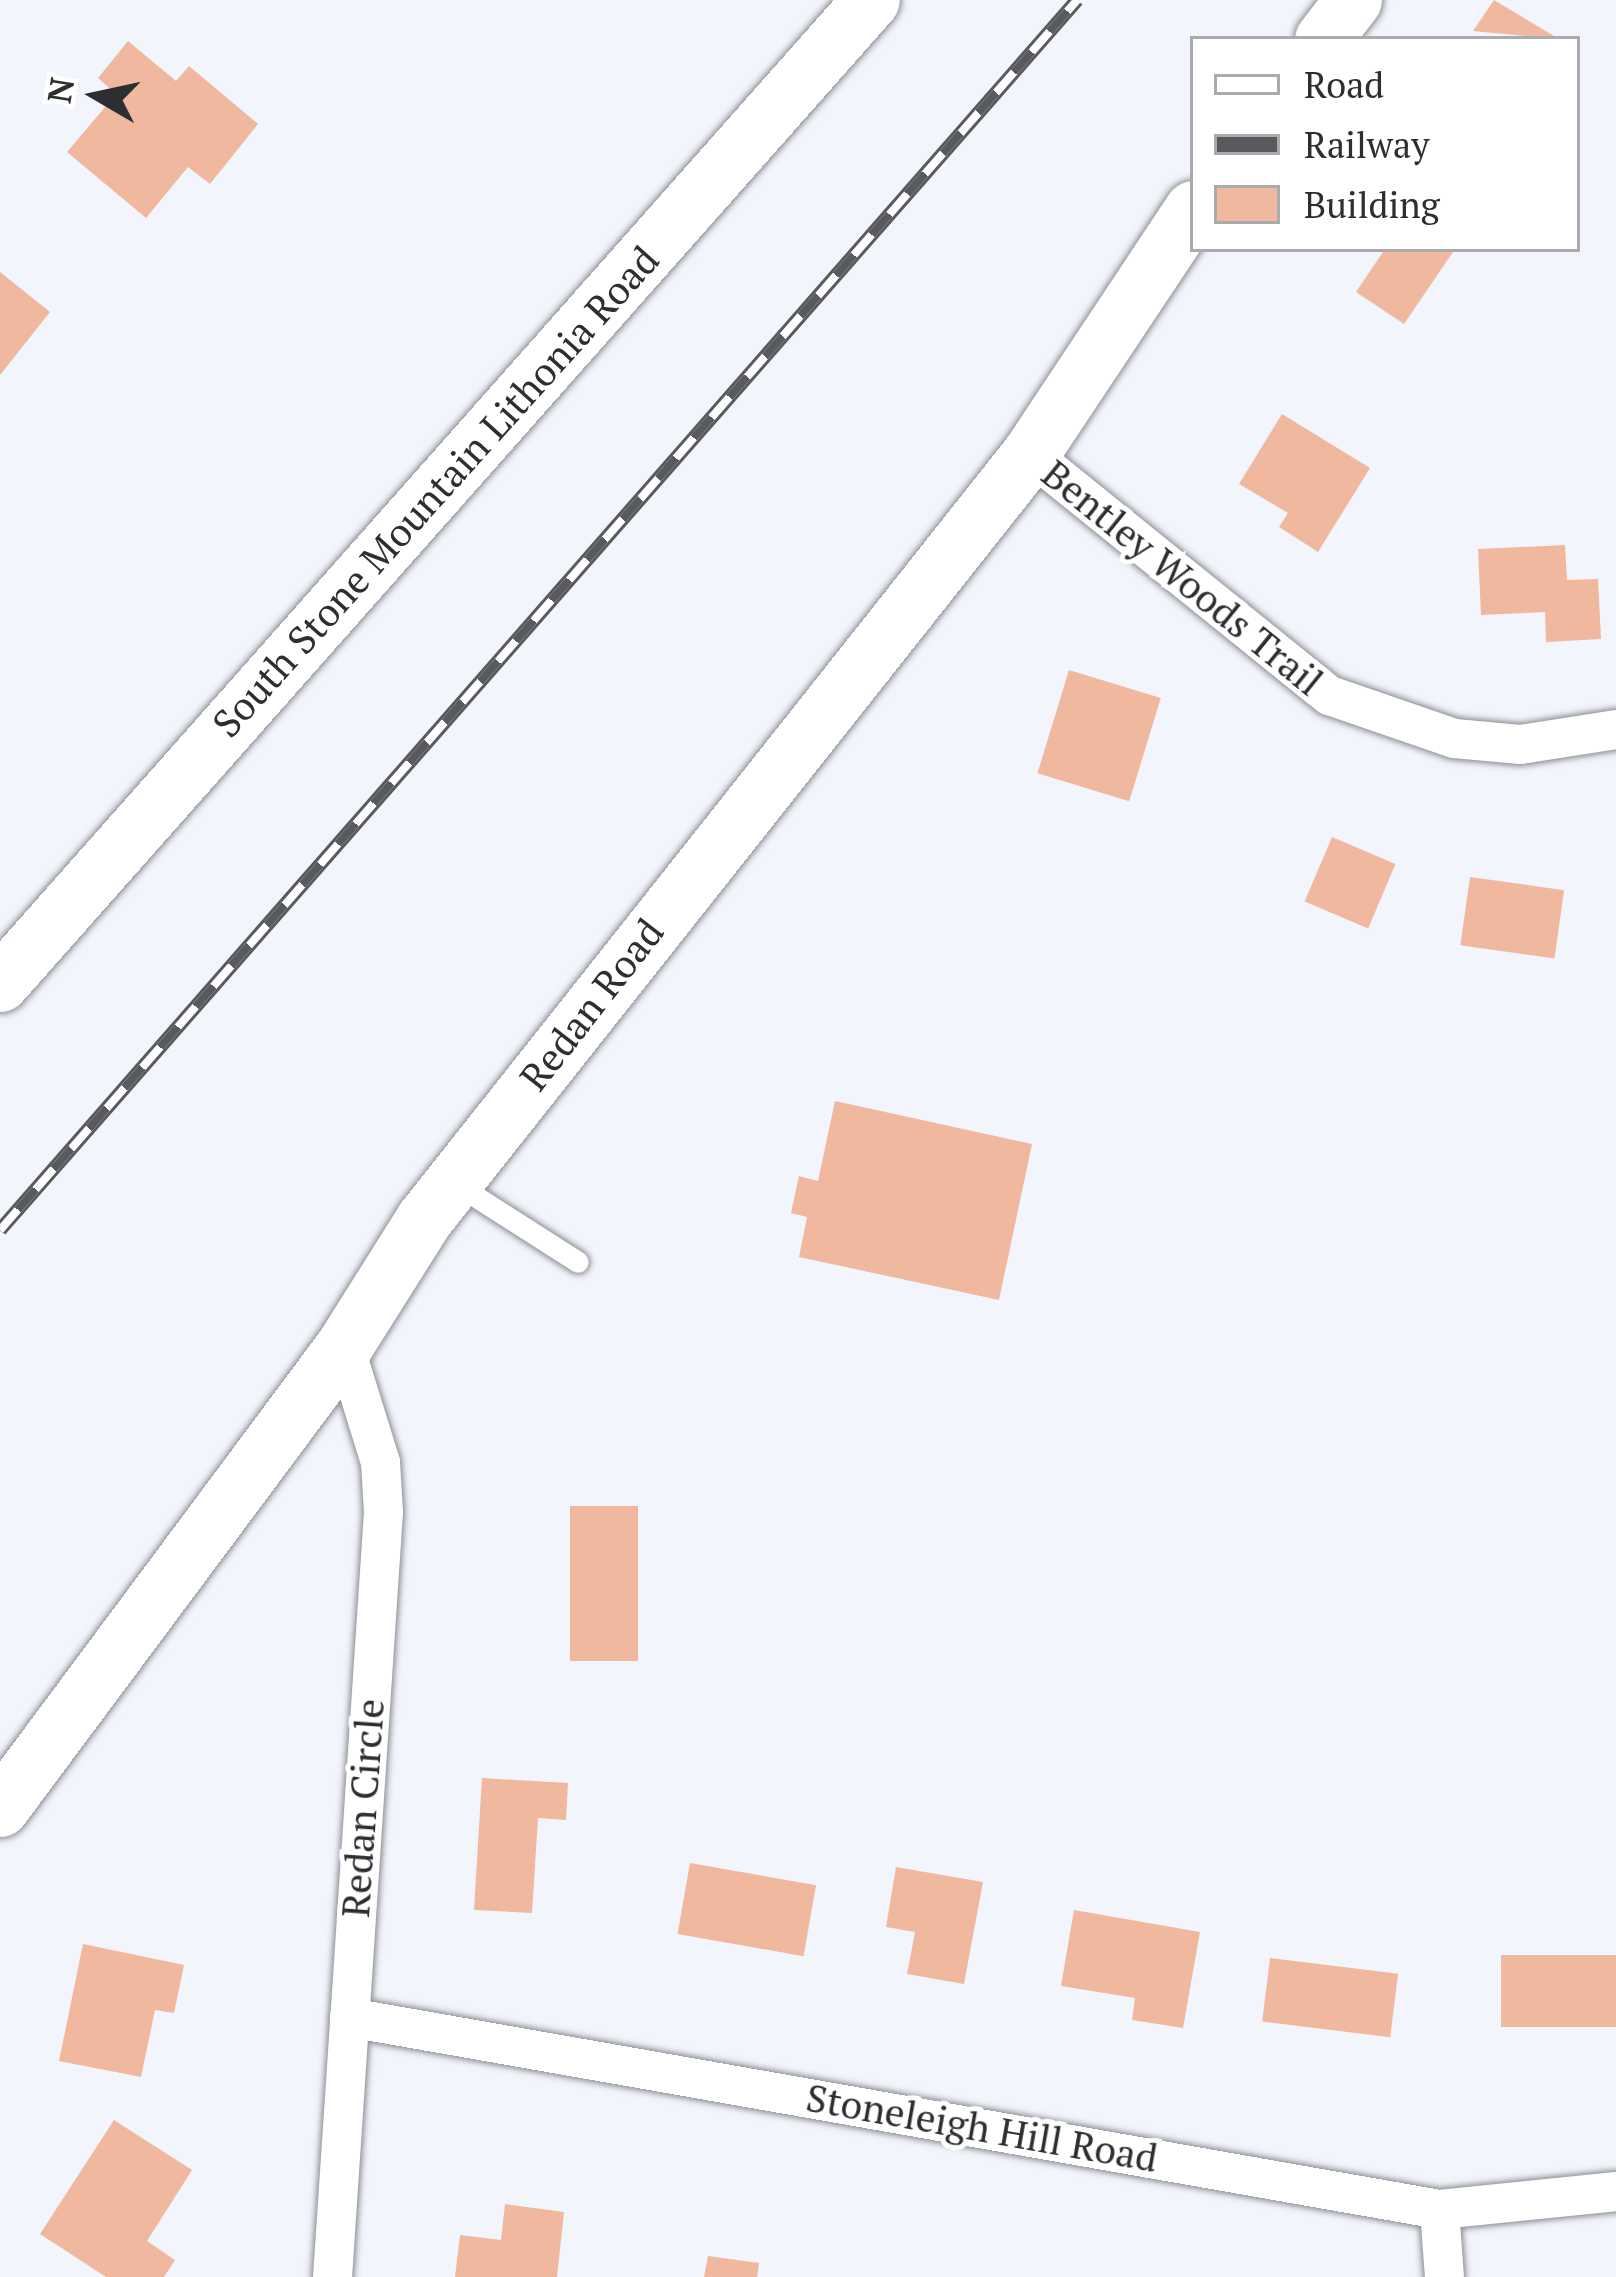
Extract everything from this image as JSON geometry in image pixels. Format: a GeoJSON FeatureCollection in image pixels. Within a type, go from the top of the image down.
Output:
{"type":"FeatureCollection","features":[{"type":"Feature","properties":{"kind":"main road","name":"South Stone Mountain Lithonia Road"},"geometry":{"type":"LineString","coordinates":[[0,983],[871,0]]}},
{"type":"Feature","properties":{"kind":"main road"},"geometry":{"type":"LineString","coordinates":[[1325,36],[1353,0]]}},
{"type":"Feature","properties":{"kind":"main road","name":"Redan Road"},"geometry":{"type":"LineString","coordinates":[[0,1808],[344,1346],[453,1182],[1030,454],[1190,214]]}},
{"type":"Feature","properties":{"kind":"street","name":"Bentley Woods Trail"},"geometry":{"type":"LineString","coordinates":[[1030,454],[1329,695],[1454,738],[1520,744],[1616,729]]}},
{"type":"Feature","properties":{"kind":"street","name":"Redan Circle"},"geometry":{"type":"LineString","coordinates":[[332,2277],[382,1512],[380,1462],[344,1346]]}},
{"type":"Feature","properties":{"kind":"street","name":"Stoneleigh Hill Road"},"geometry":{"type":"LineString","coordinates":[[349,2017],[1439,2209],[1616,2191]]}},
{"type":"Feature","properties":{"kind":"street"},"geometry":{"type":"LineString","coordinates":[[1439,2209],[1444,2277]]}},
{"type":"Feature","properties":{"kind":"lane"},"geometry":{"type":"LineString","coordinates":[[453,1182],[578,1262]]}},
{"type":"Feature","properties":{"kind":"building"},"geometry":{"type":"Polygon","coordinates":[[[1494,0],[1554,36],[1527,36],[1473,31],[1494,0]]]}},
{"type":"Feature","properties":{"kind":"building"},"geometry":{"type":"Polygon","coordinates":[[[128,41],[176,81],[189,66],[258,124],[210,184],[188,167],[146,218],[67,152],[116,94],[98,78],[128,41]]]}},
{"type":"Feature","properties":{"kind":"building"},"geometry":{"type":"Polygon","coordinates":[[[1383,252],[1453,252],[1404,324],[1356,292],[1383,252]]]}},
{"type":"Feature","properties":{"kind":"building"},"geometry":{"type":"Polygon","coordinates":[[[0,272],[50,312],[0,375],[0,272]]]}},
{"type":"Feature","properties":{"kind":"building"},"geometry":{"type":"Polygon","coordinates":[[[1282,414],[1370,468],[1318,552],[1279,527],[1288,513],[1239,484],[1282,414]]]}},
{"type":"Feature","properties":{"kind":"building"},"geometry":{"type":"Polygon","coordinates":[[[1565,545],[1567,580],[1598,579],[1601,639],[1546,642],[1545,612],[1481,615],[1478,549],[1565,545]]]}},
{"type":"Feature","properties":{"kind":"building"},"geometry":{"type":"Polygon","coordinates":[[[1069,670],[1161,698],[1129,801],[1037,773],[1069,670]]]}},
{"type":"Feature","properties":{"kind":"building"},"geometry":{"type":"Polygon","coordinates":[[[1332,837],[1396,864],[1368,928],[1305,901],[1332,837]]]}},
{"type":"Feature","properties":{"kind":"building"},"geometry":{"type":"Polygon","coordinates":[[[1470,877],[1564,890],[1554,959],[1460,945],[1470,877]]]}},
{"type":"Feature","properties":{"kind":"building"},"geometry":{"type":"Polygon","coordinates":[[[835,1101],[1032,1144],[999,1300],[799,1257],[807,1217],[791,1213],[799,1176],[818,1181],[835,1101]]]}},
{"type":"Feature","properties":{"kind":"building"},"geometry":{"type":"Polygon","coordinates":[[[570,1506],[638,1506],[638,1661],[570,1661],[570,1506]]]}},
{"type":"Feature","properties":{"kind":"building"},"geometry":{"type":"Polygon","coordinates":[[[482,1778],[568,1783],[566,1820],[538,1818],[532,1913],[474,1910],[482,1778]]]}},
{"type":"Feature","properties":{"kind":"building"},"geometry":{"type":"Polygon","coordinates":[[[690,1863],[816,1885],[804,1956],[677,1934],[690,1863]]]}},
{"type":"Feature","properties":{"kind":"building"},"geometry":{"type":"Polygon","coordinates":[[[896,1867],[983,1882],[964,1984],[907,1974],[915,1932],[886,1927],[896,1867]]]}},
{"type":"Feature","properties":{"kind":"building"},"geometry":{"type":"Polygon","coordinates":[[[1074,1910],[1200,1932],[1183,2028],[1132,2020],[1135,1998],[1061,1986],[1074,1910]]]}},
{"type":"Feature","properties":{"kind":"building"},"geometry":{"type":"Polygon","coordinates":[[[83,1944],[184,1965],[174,2013],[155,2010],[141,2077],[59,2061],[83,1944]]]}},
{"type":"Feature","properties":{"kind":"building"},"geometry":{"type":"Polygon","coordinates":[[[1501,1955],[1616,1955],[1616,2027],[1501,2027],[1501,1955]]]}},
{"type":"Feature","properties":{"kind":"building"},"geometry":{"type":"Polygon","coordinates":[[[1270,1958],[1398,1974],[1390,2037],[1262,2022],[1270,1958]]]}},
{"type":"Feature","properties":{"kind":"building"},"geometry":{"type":"Polygon","coordinates":[[[114,2120],[192,2170],[147,2241],[175,2260],[164,2277],[106,2277],[40,2234],[114,2120]]]}},
{"type":"Feature","properties":{"kind":"building"},"geometry":{"type":"Polygon","coordinates":[[[505,2204],[564,2212],[557,2277],[455,2277],[460,2235],[501,2240],[505,2204]]]}},
{"type":"Feature","properties":{"kind":"building"},"geometry":{"type":"Polygon","coordinates":[[[708,2256],[759,2263],[757,2277],[704,2277],[708,2256]]]}},
{"type":"Feature","properties":{"kind":"railway"},"geometry":{"type":"LineString","coordinates":[[0,1230],[1077,0]]}}]}
